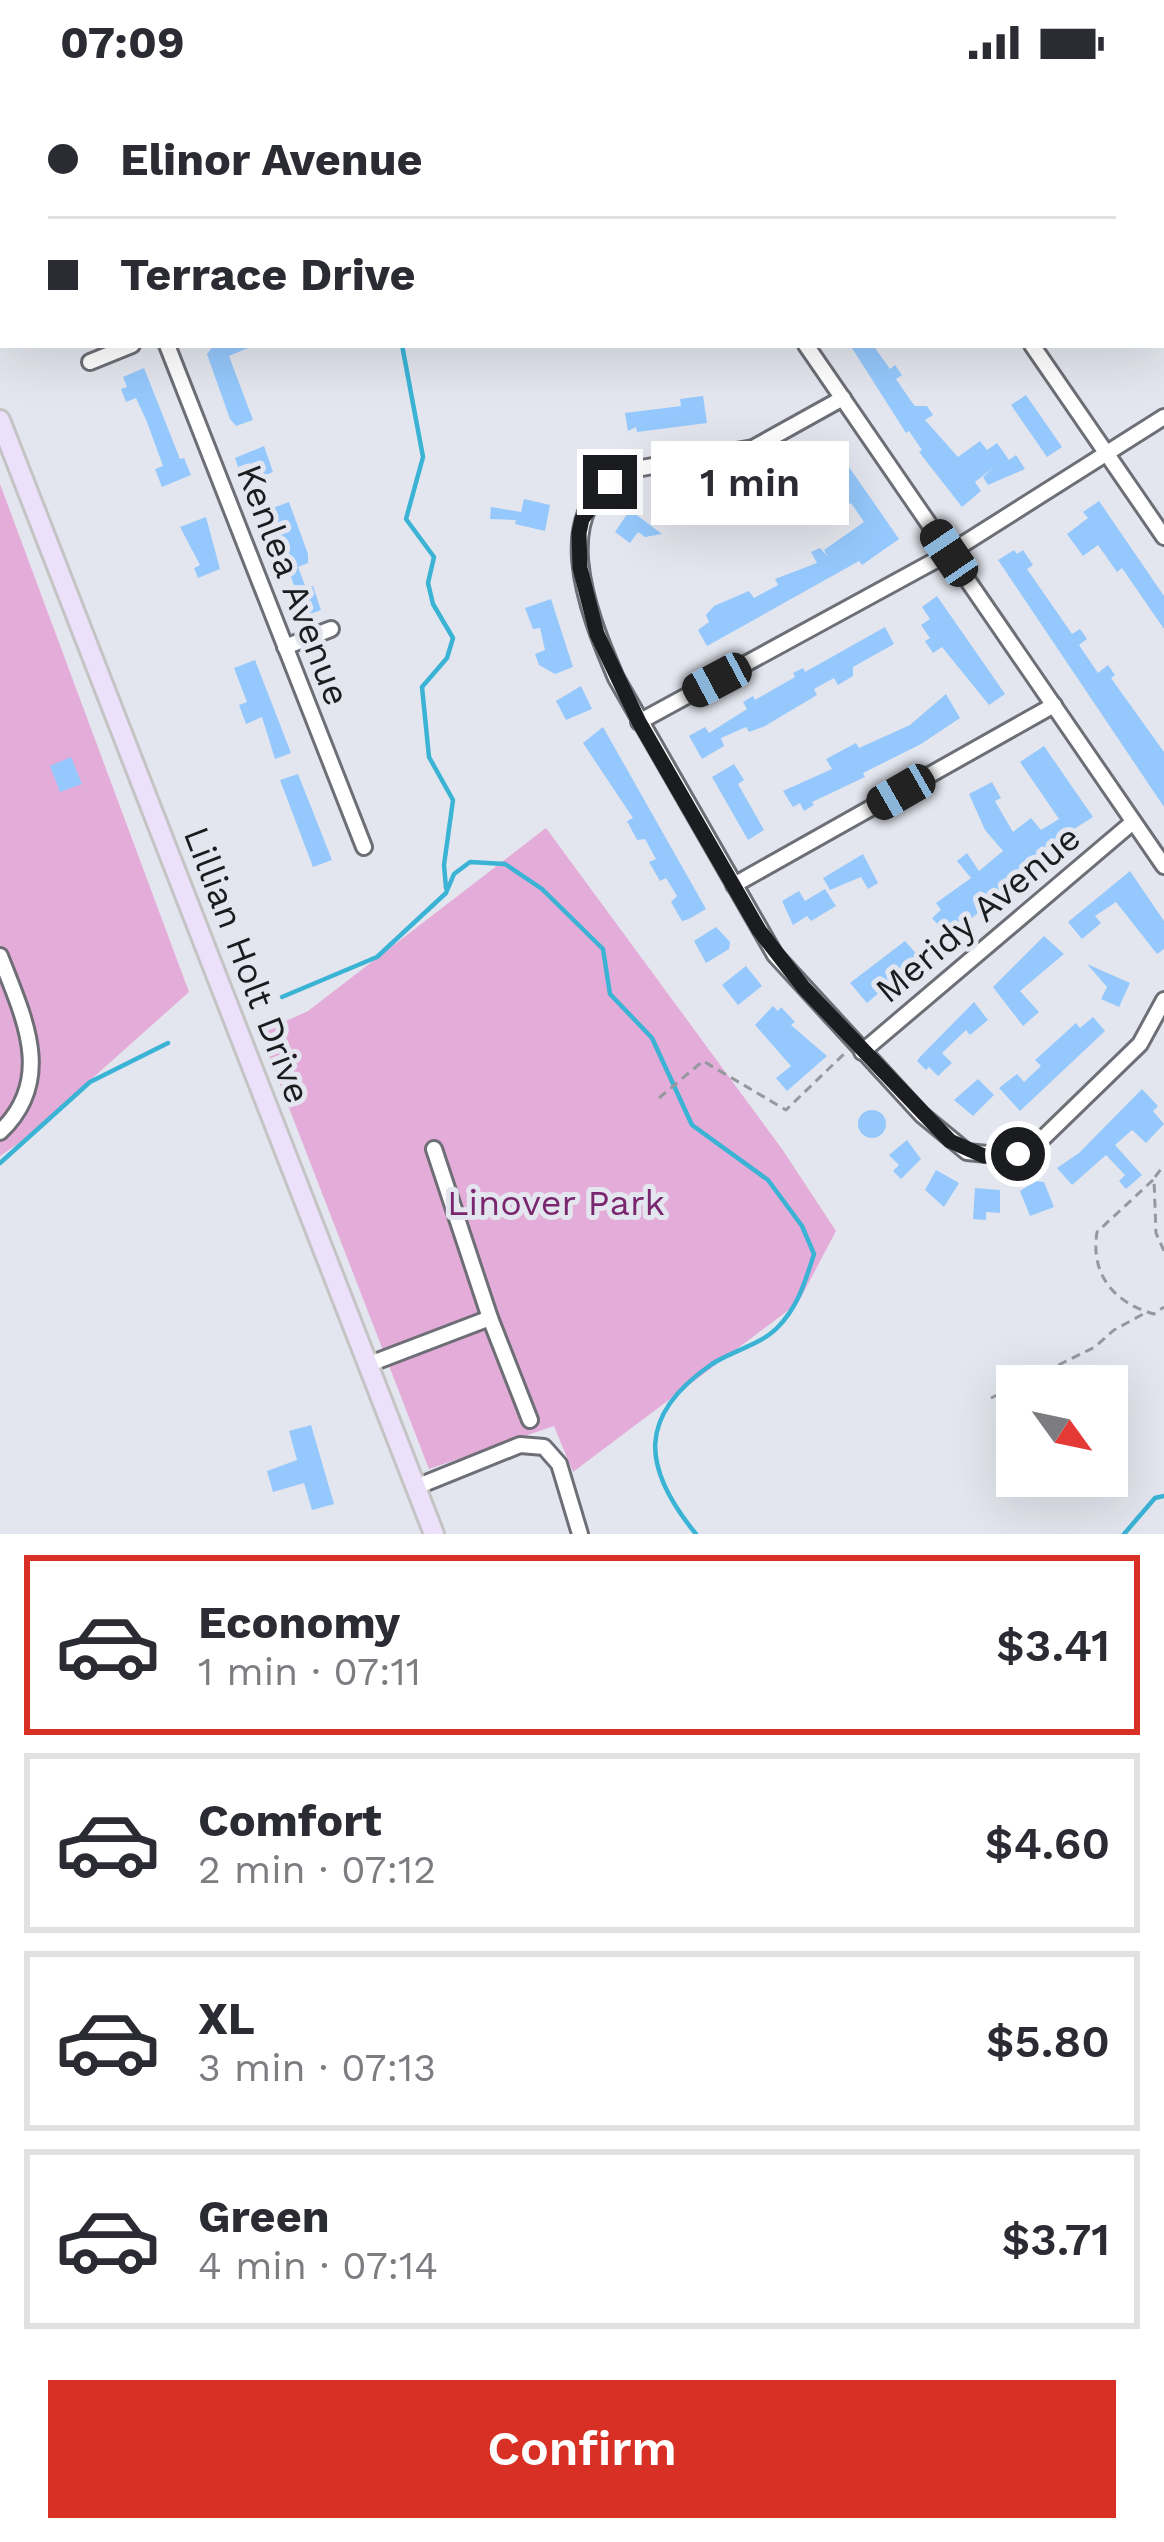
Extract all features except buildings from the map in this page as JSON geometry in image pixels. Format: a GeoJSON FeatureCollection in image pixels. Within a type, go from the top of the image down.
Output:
{"type":"FeatureCollection","features":[{"type":"Feature","properties":{"kind":"main road","name":"Lillian Holt Drive"},"geometry":{"type":"LineString","coordinates":[[0,420],[434,1534]]}},
{"type":"Feature","properties":{"kind":"street"},"geometry":{"type":"LineString","coordinates":[[90,362],[125,348]]}},
{"type":"Feature","properties":{"kind":"street","name":"Kenlea Avenue"},"geometry":{"type":"LineString","coordinates":[[167,348],[364,847]]}},
{"type":"Feature","properties":{"kind":"street"},"geometry":{"type":"LineString","coordinates":[[808,348],[1164,866]]}},
{"type":"Feature","properties":{"kind":"street"},"geometry":{"type":"LineString","coordinates":[[1034,348],[1164,537]]}},
{"type":"Feature","properties":{"kind":"street"},"geometry":{"type":"LineString","coordinates":[[843,398],[753,448],[622,474],[582,519],[578,548],[586,598],[606,656],[639,722],[776,955],[858,1048],[950,1141],[967,1152],[1007,1156],[1038,1143],[1140,1044],[1164,1000]]}},
{"type":"Feature","properties":{"kind":"street"},"geometry":{"type":"LineString","coordinates":[[639,722],[949,553],[1164,417]]}},
{"type":"Feature","properties":{"kind":"street"},"geometry":{"type":"LineString","coordinates":[[285,647],[331,629]]}},
{"type":"Feature","properties":{"kind":"street"},"geometry":{"type":"LineString","coordinates":[[734,885],[1054,705]]}},
{"type":"Feature","properties":{"kind":"street","name":"Meridy Avenue"},"geometry":{"type":"LineString","coordinates":[[858,1048],[1133,822]]}},
{"type":"Feature","properties":{"kind":"street"},"geometry":{"type":"LineString","coordinates":[[0,956],[29,1030],[33,1056],[26,1096],[0,1132]]}},
{"type":"Feature","properties":{"kind":"street"},"geometry":{"type":"LineString","coordinates":[[434,1150],[530,1420]]}},
{"type":"Feature","properties":{"kind":"street"},"geometry":{"type":"LineString","coordinates":[[367,1365],[490,1318]]}},
{"type":"Feature","properties":{"kind":"street"},"geometry":{"type":"LineString","coordinates":[[416,1487],[520,1445],[544,1448],[559,1464],[580,1534]]}},
{"type":"Feature","properties":{"kind":"path"},"geometry":{"type":"LineString","coordinates":[[658,1098],[703,1061],[786,1110],[858,1048]]}},
{"type":"Feature","properties":{"kind":"path"},"geometry":{"type":"LineString","coordinates":[[1147,1312],[1126,1304],[1100,1276],[1096,1240],[1097,1232],[1164,1165]]}},
{"type":"Feature","properties":{"kind":"path"},"geometry":{"type":"LineString","coordinates":[[1154,1179],[1156,1233],[1164,1251]]}},
{"type":"Feature","properties":{"kind":"path"},"geometry":{"type":"LineString","coordinates":[[991,1398],[1164,1307]]}},
{"type":"Feature","properties":{"kind":"green space"},"geometry":{"type":"Polygon","coordinates":[[[0,484],[189,992],[0,1156],[0,484]]]}},
{"type":"Feature","properties":{"kind":"green space","name":"Linover Park"},"geometry":{"type":"Polygon","coordinates":[[[546,828],[782,1149],[836,1231],[798,1303],[573,1472],[554,1426],[429,1469],[260,1033],[308,1011],[546,828]]]}},
{"type":"Feature","properties":{"kind":"waterway"},"geometry":{"type":"LineString","coordinates":[[403,348],[423,457],[406,519],[434,557],[428,583],[433,604],[453,638],[447,658],[422,687],[429,757],[453,800],[444,865],[446,888]]}},
{"type":"Feature","properties":{"kind":"waterway"},"geometry":{"type":"LineString","coordinates":[[282,997],[377,957],[446,893],[454,874],[470,862],[505,864],[542,889],[603,949],[610,994],[652,1038],[692,1125],[768,1180],[802,1226],[814,1254],[796,1303],[777,1328],[712,1364],[687,1384],[659,1423],[657,1465],[665,1487],[696,1534]]}},
{"type":"Feature","properties":{"kind":"waterway"},"geometry":{"type":"LineString","coordinates":[[0,1163],[90,1082],[168,1043]]}},
{"type":"Feature","properties":{"kind":"waterway"},"geometry":{"type":"LineString","coordinates":[[1124,1534],[1155,1498],[1164,1496]]}},
{"type":"Feature","properties":{"kind":"route"},"geometry":{"type":"LineString","coordinates":[[610,482],[582,519],[579,533],[580,568],[597,634],[639,722],[759,930],[804,988],[950,1141],[984,1156],[1018,1154]]}}]}
